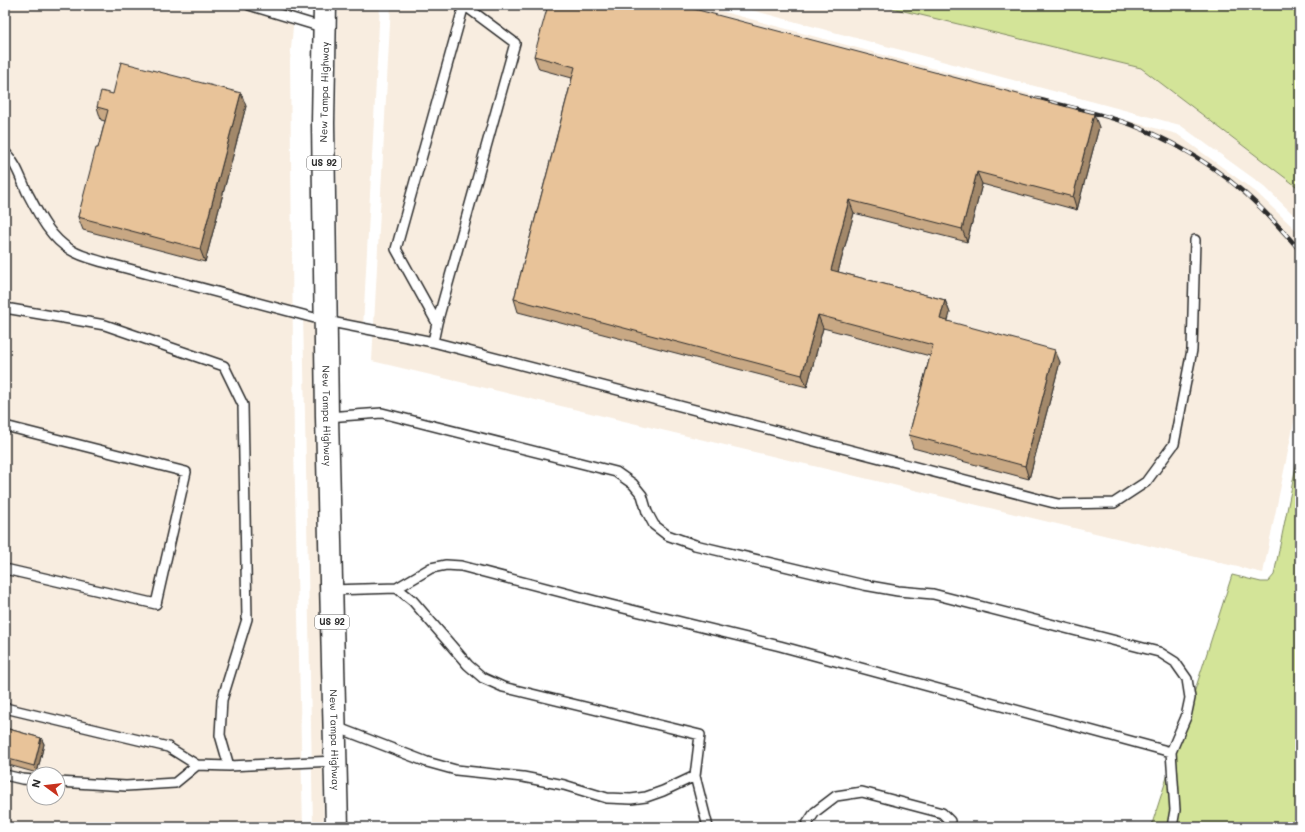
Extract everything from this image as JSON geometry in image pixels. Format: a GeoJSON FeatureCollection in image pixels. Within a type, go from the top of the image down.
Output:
{"type":"FeatureCollection","features":[{"type":"Feature","properties":{"kind":"main road","name":"New Tampa Highway"},"geometry":{"type":"LineString","coordinates":[[325,5],[323,123],[327,417],[337,827]]}},
{"type":"Feature","properties":{"kind":"lane"},"geometry":{"type":"LineString","coordinates":[[248,5],[325,28]]}},
{"type":"Feature","properties":{"kind":"lane"},"geometry":{"type":"LineString","coordinates":[[433,342],[516,43],[464,5],[396,249],[438,323]]}},
{"type":"Feature","properties":{"kind":"lane"},"geometry":{"type":"LineString","coordinates":[[5,152],[13,161],[27,192],[48,228],[62,244],[73,251],[103,262],[326,321],[433,342],[1058,504],[1114,503],[1146,482],[1174,444],[1192,350],[1195,240]]}},
{"type":"Feature","properties":{"kind":"lane"},"geometry":{"type":"LineString","coordinates":[[5,308],[105,325],[224,366],[243,406],[247,619],[222,700],[220,735],[228,766]]}},
{"type":"Feature","properties":{"kind":"lane"},"geometry":{"type":"LineString","coordinates":[[327,417],[382,413],[616,472],[633,484],[642,495],[647,512],[654,525],[667,535],[695,544],[864,585],[898,591],[933,594],[1021,618],[1158,652],[1175,662],[1187,679],[1190,698],[1186,717],[1170,752],[1175,810],[1172,827]]}},
{"type":"Feature","properties":{"kind":"lane"},"geometry":{"type":"LineString","coordinates":[[5,426],[186,472],[156,604],[5,569]]}},
{"type":"Feature","properties":{"kind":"lane"},"geometry":{"type":"LineString","coordinates":[[331,590],[397,588],[431,568],[446,565],[461,566],[611,605],[780,646],[1170,752]]}},
{"type":"Feature","properties":{"kind":"lane"},"geometry":{"type":"LineString","coordinates":[[397,588],[412,601],[468,665],[483,678],[493,683],[503,687],[700,735],[695,776],[708,827]]}},
{"type":"Feature","properties":{"kind":"lane"},"geometry":{"type":"LineString","coordinates":[[5,708],[168,747],[198,765],[228,766],[335,761]]}},
{"type":"Feature","properties":{"kind":"lane"},"geometry":{"type":"LineString","coordinates":[[334,727],[427,762],[456,770],[523,777],[564,785],[608,798],[631,799],[646,796],[663,791],[695,776]]}},
{"type":"Feature","properties":{"kind":"lane"},"geometry":{"type":"LineString","coordinates":[[66,782],[126,786],[175,783],[198,765]]}},
{"type":"Feature","properties":{"kind":"lane"},"geometry":{"type":"LineString","coordinates":[[5,775],[26,780]]}},
{"type":"Feature","properties":{"kind":"lane"},"geometry":{"type":"LineString","coordinates":[[805,827],[815,812],[836,796],[862,792],[942,813],[950,821],[950,827]]}},
{"type":"Feature","properties":{"kind":"shaded area"},"geometry":{"type":"Polygon","coordinates":[[[5,5],[295,5],[290,60],[294,447],[303,827],[5,827],[5,5]]]}},
{"type":"Feature","properties":{"kind":"shaded area"},"geometry":{"type":"Polygon","coordinates":[[[338,5],[380,5],[363,327],[339,320],[336,124],[338,5]]]}},
{"type":"Feature","properties":{"kind":"shaded area"},"geometry":{"type":"Polygon","coordinates":[[[391,5],[698,5],[1177,134],[1256,192],[1300,234],[1300,393],[1263,573],[372,361],[391,5]]]}},
{"type":"Feature","properties":{"kind":"shaded area"},"geometry":{"type":"Polygon","coordinates":[[[733,5],[879,5],[1141,68],[1300,189],[1300,221],[1264,186],[1180,125],[733,5]]]}},
{"type":"Feature","properties":{"kind":"shaded area"},"geometry":{"type":"Polygon","coordinates":[[[303,314],[314,320],[324,827],[313,827],[303,314]]]}},
{"type":"Feature","properties":{"kind":"green space"},"geometry":{"type":"Polygon","coordinates":[[[879,5],[1300,5],[1300,189],[1141,68],[879,5]]]}},
{"type":"Feature","properties":{"kind":"green space"},"geometry":{"type":"Polygon","coordinates":[[[1300,446],[1300,827],[1151,827],[1232,575],[1261,582],[1268,582],[1274,575],[1300,446]]]}},
{"type":"Feature","properties":{"kind":"building"},"geometry":{"type":"Polygon","coordinates":[[[548,5],[679,5],[1094,114],[1073,197],[977,172],[962,229],[849,200],[831,270],[945,300],[940,319],[1055,350],[1025,466],[909,435],[933,345],[818,315],[802,375],[514,299],[575,67],[534,56],[548,5]]]}},
{"type":"Feature","properties":{"kind":"building"},"geometry":{"type":"Polygon","coordinates":[[[121,62],[241,93],[200,249],[78,217],[96,148],[98,148],[108,110],[97,107],[101,91],[113,94],[121,62]]]}},
{"type":"Feature","properties":{"kind":"building"},"geometry":{"type":"Polygon","coordinates":[[[5,728],[41,738],[34,766],[5,758],[5,728]]]}},
{"type":"Feature","properties":{"kind":"railway"},"geometry":{"type":"LineString","coordinates":[[1032,98],[1108,117],[1132,125],[1174,144],[1231,181],[1264,212],[1300,251]]}}]}
